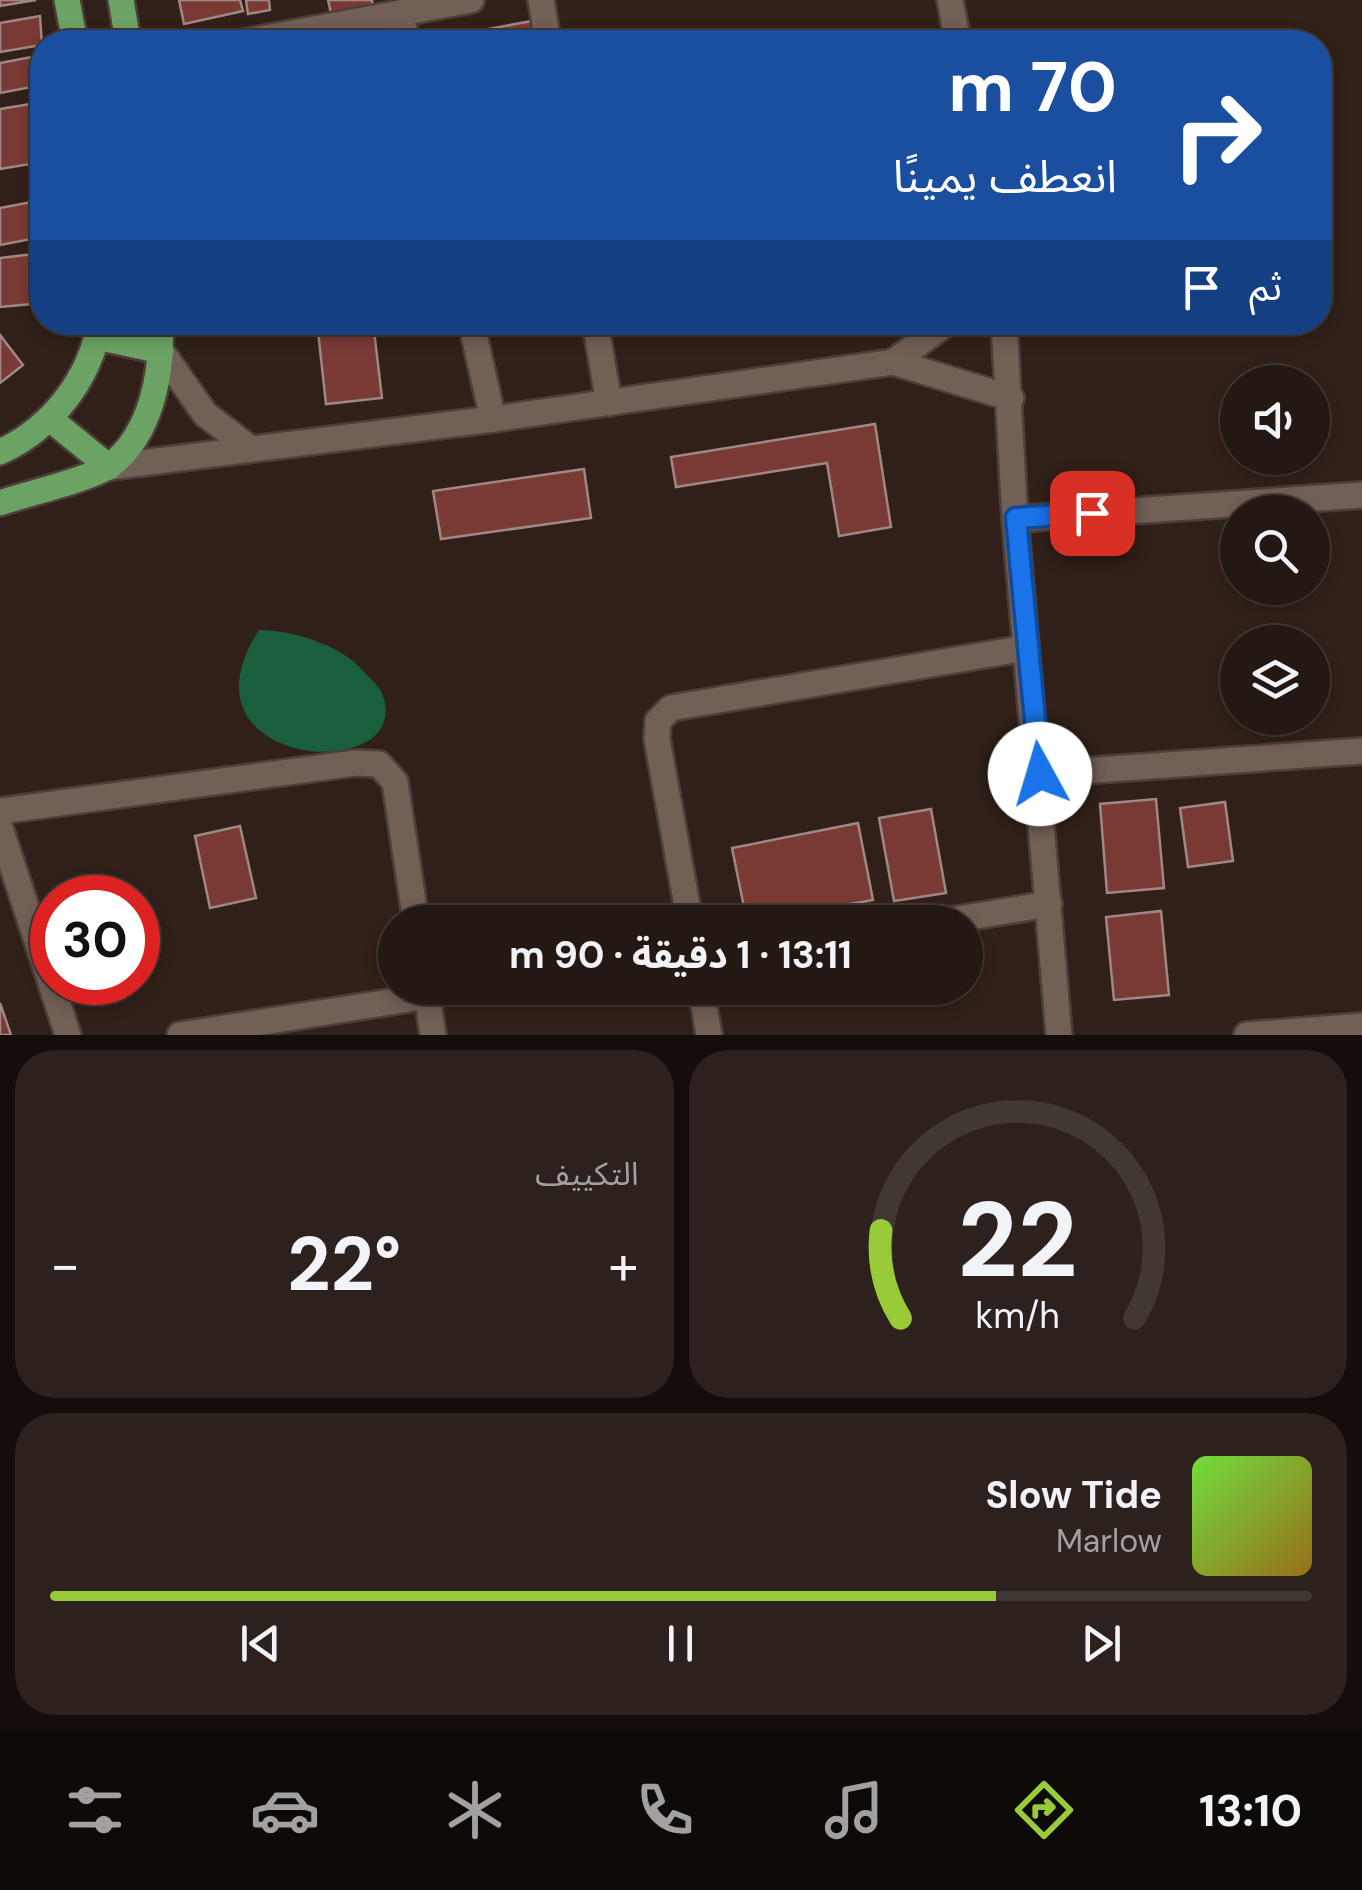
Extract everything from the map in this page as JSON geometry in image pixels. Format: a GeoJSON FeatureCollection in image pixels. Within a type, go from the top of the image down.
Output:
{"type":"FeatureCollection","features":[{"type":"Feature","properties":{"kind":"main road"},"geometry":{"type":"LineString","coordinates":[[67,0],[72,30]]}},
{"type":"Feature","properties":{"kind":"main road"},"geometry":{"type":"LineString","coordinates":[[121,0],[126,30]]}},
{"type":"Feature","properties":{"kind":"main road"},"geometry":{"type":"LineString","coordinates":[[0,452],[50,418],[79,381],[96,335]]}},
{"type":"Feature","properties":{"kind":"main road"},"geometry":{"type":"LineString","coordinates":[[113,335],[162,351]]}},
{"type":"Feature","properties":{"kind":"main road"},"geometry":{"type":"LineString","coordinates":[[0,503],[109,467],[147,412],[162,351],[161,335]]}},
{"type":"Feature","properties":{"kind":"main road"},"geometry":{"type":"LineString","coordinates":[[50,418],[109,467]]}},
{"type":"Feature","properties":{"kind":"street"},"geometry":{"type":"LineString","coordinates":[[308,30],[471,0]]}},
{"type":"Feature","properties":{"kind":"street"},"geometry":{"type":"LineString","coordinates":[[541,0],[546,30]]}},
{"type":"Feature","properties":{"kind":"street"},"geometry":{"type":"LineString","coordinates":[[950,0],[956,30]]}},
{"type":"Feature","properties":{"kind":"street"},"geometry":{"type":"LineString","coordinates":[[400,12],[404,30]]}},
{"type":"Feature","properties":{"kind":"street"},"geometry":{"type":"LineString","coordinates":[[473,335],[492,419]]}},
{"type":"Feature","properties":{"kind":"street"},"geometry":{"type":"LineString","coordinates":[[598,335],[609,403]]}},
{"type":"Feature","properties":{"kind":"street"},"geometry":{"type":"LineString","coordinates":[[893,362],[930,335]]}},
{"type":"Feature","properties":{"kind":"street"},"geometry":{"type":"LineString","coordinates":[[1005,335],[1026,648],[1040,774],[1059,1035]]}},
{"type":"Feature","properties":{"kind":"street"},"geometry":{"type":"LineString","coordinates":[[162,351],[206,414],[248,447]]}},
{"type":"Feature","properties":{"kind":"street"},"geometry":{"type":"LineString","coordinates":[[109,467],[492,419],[893,362],[1010,398]]}},
{"type":"Feature","properties":{"kind":"street"},"geometry":{"type":"LineString","coordinates":[[1016,518],[1362,495]]}},
{"type":"Feature","properties":{"kind":"street"},"geometry":{"type":"LineString","coordinates":[[687,905],[657,738],[658,721],[671,708],[1026,648]]}},
{"type":"Feature","properties":{"kind":"street"},"geometry":{"type":"LineString","coordinates":[[1040,774],[1362,751]]}},
{"type":"Feature","properties":{"kind":"street"},"geometry":{"type":"LineString","coordinates":[[0,811],[355,762],[379,764],[394,782],[413,905]]}},
{"type":"Feature","properties":{"kind":"street"},"geometry":{"type":"LineString","coordinates":[[0,828],[68,1035]]}},
{"type":"Feature","properties":{"kind":"street"},"geometry":{"type":"LineString","coordinates":[[983,915],[1049,904]]}},
{"type":"Feature","properties":{"kind":"street"},"geometry":{"type":"LineString","coordinates":[[180,1035],[378,1001]]}},
{"type":"Feature","properties":{"kind":"street"},"geometry":{"type":"LineString","coordinates":[[429,1005],[434,1035]]}},
{"type":"Feature","properties":{"kind":"street"},"geometry":{"type":"LineString","coordinates":[[704,1005],[710,1035]]}},
{"type":"Feature","properties":{"kind":"street"},"geometry":{"type":"LineString","coordinates":[[1246,1035],[1362,1026]]}},
{"type":"Feature","properties":{"kind":"green space"},"geometry":{"type":"Polygon","coordinates":[[[259,630],[316,641],[355,662],[382,693],[383,725],[364,743],[334,751],[299,749],[267,736],[245,712],[240,676],[259,630]]]}},
{"type":"Feature","properties":{"kind":"building"},"geometry":{"type":"Polygon","coordinates":[[[0,0],[36,0],[0,6],[0,0]]]}},
{"type":"Feature","properties":{"kind":"building"},"geometry":{"type":"Polygon","coordinates":[[[179,0],[240,0],[243,11],[184,24],[179,0]]]}},
{"type":"Feature","properties":{"kind":"building"},"geometry":{"type":"Polygon","coordinates":[[[246,0],[269,0],[270,10],[248,14],[246,0]]]}},
{"type":"Feature","properties":{"kind":"building"},"geometry":{"type":"Polygon","coordinates":[[[328,0],[372,0],[373,6],[331,13],[328,0]]]}},
{"type":"Feature","properties":{"kind":"building"},"geometry":{"type":"Polygon","coordinates":[[[40,16],[41,30],[30,30],[30,47],[0,52],[0,23],[40,16]]]}},
{"type":"Feature","properties":{"kind":"building"},"geometry":{"type":"Polygon","coordinates":[[[537,20],[539,30],[483,30],[537,20]]]}},
{"type":"Feature","properties":{"kind":"building"},"geometry":{"type":"Polygon","coordinates":[[[30,57],[30,87],[0,93],[0,63],[30,57]]]}},
{"type":"Feature","properties":{"kind":"building"},"geometry":{"type":"Polygon","coordinates":[[[30,104],[30,164],[0,169],[0,109],[30,104]]]}},
{"type":"Feature","properties":{"kind":"building"},"geometry":{"type":"Polygon","coordinates":[[[30,202],[30,239],[0,245],[0,208],[30,202]]]}},
{"type":"Feature","properties":{"kind":"building"},"geometry":{"type":"Polygon","coordinates":[[[30,254],[30,304],[0,307],[0,258],[30,254]]]}},
{"type":"Feature","properties":{"kind":"building"},"geometry":{"type":"Polygon","coordinates":[[[0,335],[23,365],[0,383],[0,335]]]}},
{"type":"Feature","properties":{"kind":"building"},"geometry":{"type":"Polygon","coordinates":[[[318,335],[375,335],[382,398],[326,404],[318,335]]]}},
{"type":"Feature","properties":{"kind":"building"},"geometry":{"type":"Polygon","coordinates":[[[875,424],[891,527],[839,536],[827,463],[676,487],[671,457],[875,424]]]}},
{"type":"Feature","properties":{"kind":"building"},"geometry":{"type":"Polygon","coordinates":[[[584,469],[591,518],[441,539],[433,491],[584,469]]]}},
{"type":"Feature","properties":{"kind":"building"},"geometry":{"type":"Polygon","coordinates":[[[1156,799],[1164,888],[1107,893],[1100,804],[1156,799]]]}},
{"type":"Feature","properties":{"kind":"building"},"geometry":{"type":"Polygon","coordinates":[[[1225,802],[1233,861],[1188,867],[1180,808],[1225,802]]]}},
{"type":"Feature","properties":{"kind":"building"},"geometry":{"type":"Polygon","coordinates":[[[931,809],[946,893],[894,901],[879,818],[931,809]]]}},
{"type":"Feature","properties":{"kind":"building"},"geometry":{"type":"Polygon","coordinates":[[[858,823],[873,900],[844,905],[744,905],[732,848],[858,823]]]}},
{"type":"Feature","properties":{"kind":"building"},"geometry":{"type":"Polygon","coordinates":[[[240,826],[256,898],[210,908],[195,836],[240,826]]]}},
{"type":"Feature","properties":{"kind":"building"},"geometry":{"type":"Polygon","coordinates":[[[1161,911],[1169,995],[1114,1000],[1106,917],[1161,911]]]}},
{"type":"Feature","properties":{"kind":"building"},"geometry":{"type":"Polygon","coordinates":[[[0,1003],[11,1035],[0,1035],[0,1003]]]}},
{"type":"Feature","properties":{"kind":"route"},"geometry":{"type":"LineString","coordinates":[[1040,774],[1016,518],[1092,513]]}}]}
